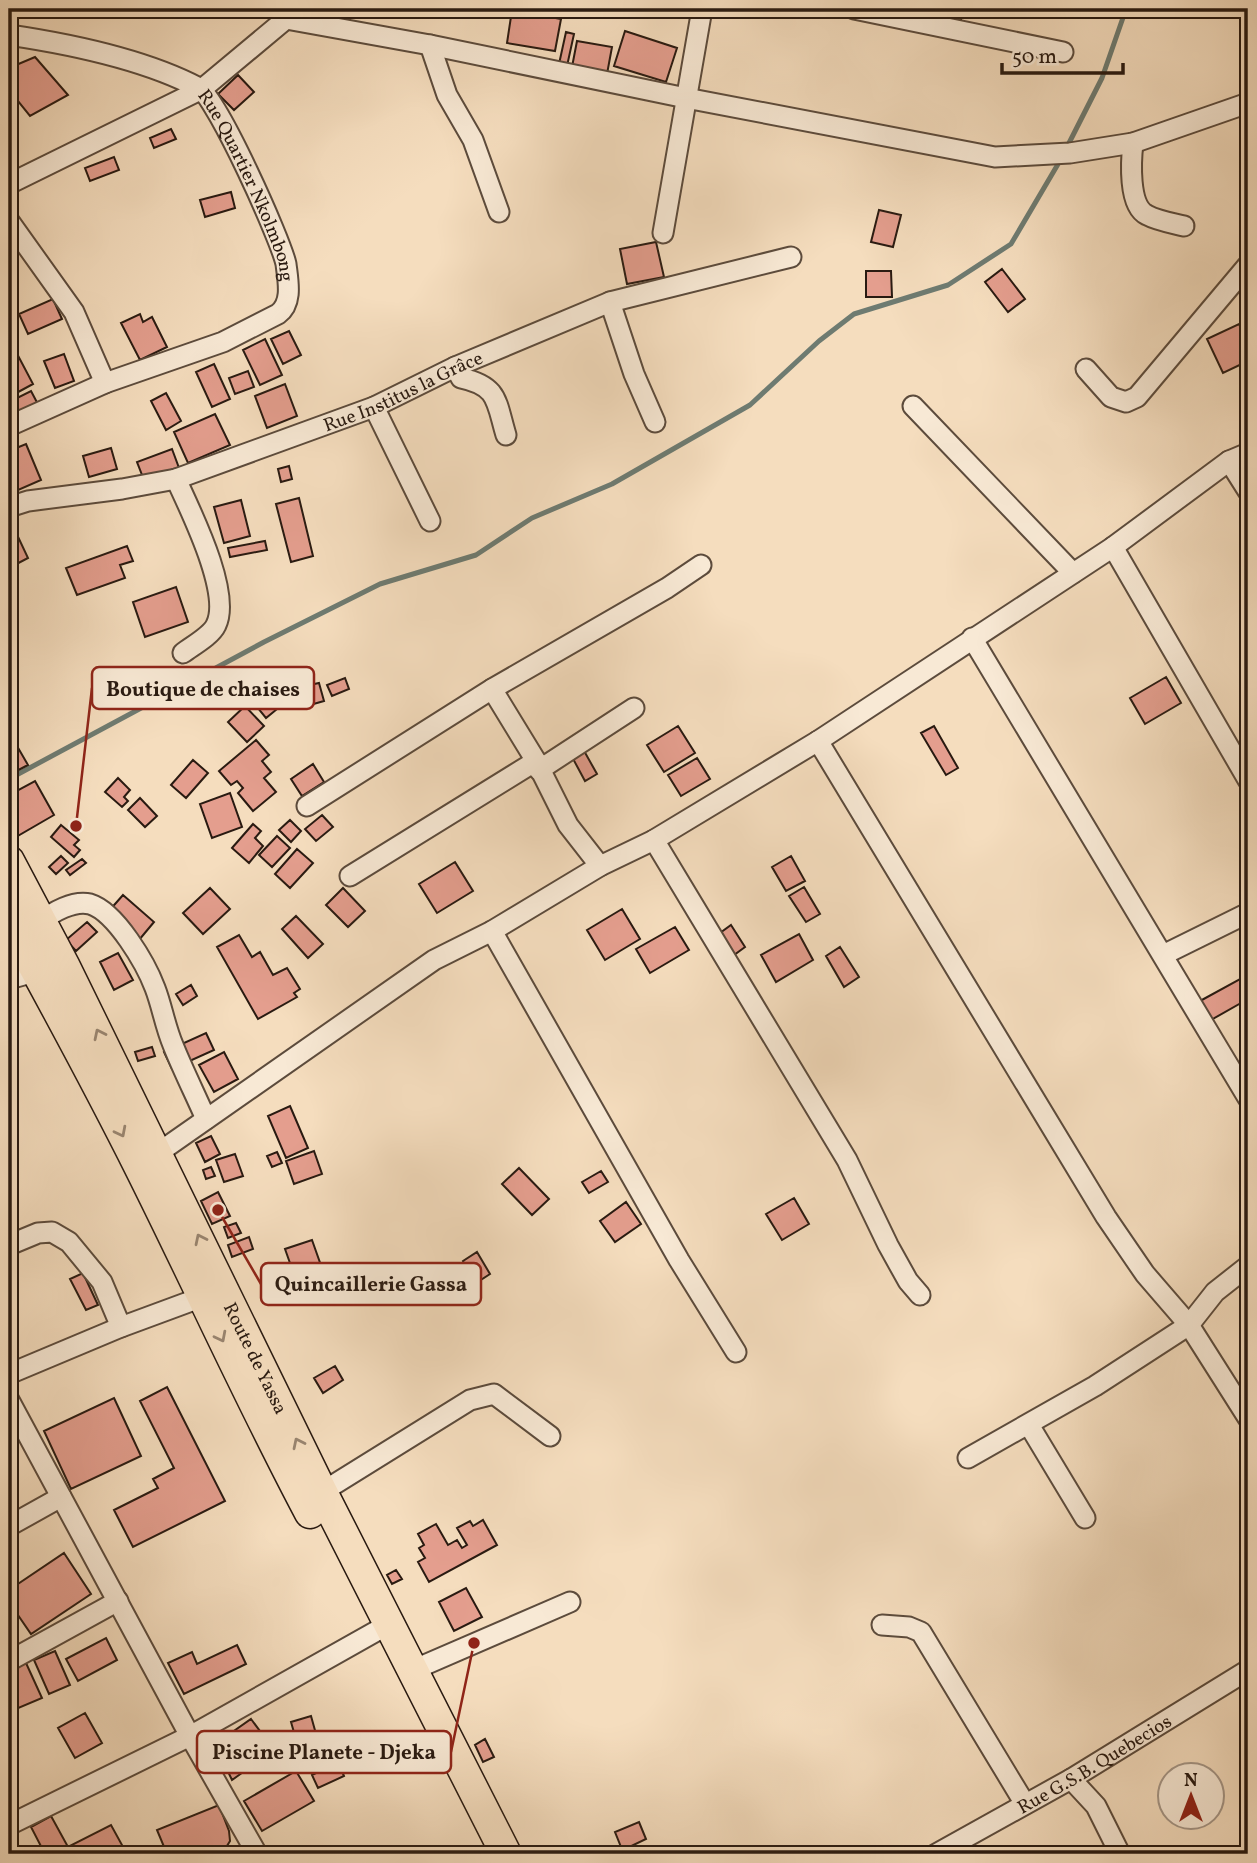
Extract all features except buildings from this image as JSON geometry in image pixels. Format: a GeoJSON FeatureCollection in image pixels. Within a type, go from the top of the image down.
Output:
{"type":"FeatureCollection","features":[{"type":"Feature","properties":{"kind":"main road","name":"Route de Yassa"},"geometry":{"type":"LineString","coordinates":[[9,861],[158,1153],[213,1293],[304,1501],[382,1629],[413,1670],[506,1854]]}},
{"type":"Feature","properties":{"kind":"main road","name":"Route de Yassa"},"geometry":{"type":"LineString","coordinates":[[9,921],[38,971],[141,1171],[213,1293],[322,1492],[483,1854]]}},
{"type":"Feature","properties":{"kind":"street"},"geometry":{"type":"LineString","coordinates":[[663,233],[702,9]]}},
{"type":"Feature","properties":{"kind":"street"},"geometry":{"type":"LineString","coordinates":[[854,9],[1063,52]]}},
{"type":"Feature","properties":{"kind":"street"},"geometry":{"type":"LineString","coordinates":[[9,184],[202,89],[287,14],[325,17],[430,45],[995,157],[1070,153],[1133,143],[1248,103]]}},
{"type":"Feature","properties":{"kind":"street","name":"Rue Quartier Nkolmbong"},"geometry":{"type":"LineString","coordinates":[[9,35],[128,60],[202,89],[226,128],[262,204],[285,262],[289,297],[284,309],[278,314],[223,342],[105,383],[9,426]]}},
{"type":"Feature","properties":{"kind":"street"},"geometry":{"type":"LineString","coordinates":[[430,45],[447,95],[472,140],[499,212]]}},
{"type":"Feature","properties":{"kind":"street"},"geometry":{"type":"LineString","coordinates":[[1133,143],[1131,168],[1137,205],[1144,214],[1184,226]]}},
{"type":"Feature","properties":{"kind":"street"},"geometry":{"type":"LineString","coordinates":[[9,221],[74,312],[105,383]]}},
{"type":"Feature","properties":{"kind":"street","name":"Rue Institus la Grâce"},"geometry":{"type":"LineString","coordinates":[[9,507],[28,501],[176,479],[374,407],[455,367],[610,302],[791,257]]}},
{"type":"Feature","properties":{"kind":"street"},"geometry":{"type":"LineString","coordinates":[[1086,369],[1111,397],[1126,402],[1137,397],[1248,265]]}},
{"type":"Feature","properties":{"kind":"street"},"geometry":{"type":"LineString","coordinates":[[610,302],[634,374],[655,422]]}},
{"type":"Feature","properties":{"kind":"street"},"geometry":{"type":"LineString","coordinates":[[455,367],[461,378],[479,382],[494,394],[506,435]]}},
{"type":"Feature","properties":{"kind":"street"},"geometry":{"type":"LineString","coordinates":[[913,406],[1073,573]]}},
{"type":"Feature","properties":{"kind":"street"},"geometry":{"type":"LineString","coordinates":[[374,407],[430,521]]}},
{"type":"Feature","properties":{"kind":"street"},"geometry":{"type":"LineString","coordinates":[[158,1153],[434,960],[492,930],[600,866],[654,840],[818,741],[1113,547],[1229,461],[1248,453]]}},
{"type":"Feature","properties":{"kind":"street"},"geometry":{"type":"LineString","coordinates":[[1229,461],[1248,491]]}},
{"type":"Feature","properties":{"kind":"street"},"geometry":{"type":"LineString","coordinates":[[176,479],[205,542],[221,608],[216,627],[183,653]]}},
{"type":"Feature","properties":{"kind":"street"},"geometry":{"type":"LineString","coordinates":[[1113,547],[1248,780]]}},
{"type":"Feature","properties":{"kind":"street"},"geometry":{"type":"LineString","coordinates":[[307,806],[492,689],[667,589],[701,565]]}},
{"type":"Feature","properties":{"kind":"street"},"geometry":{"type":"LineString","coordinates":[[972,638],[1248,1097]]}},
{"type":"Feature","properties":{"kind":"street"},"geometry":{"type":"LineString","coordinates":[[492,689],[537,765],[568,825],[600,866]]}},
{"type":"Feature","properties":{"kind":"street"},"geometry":{"type":"LineString","coordinates":[[350,876],[634,708]]}},
{"type":"Feature","properties":{"kind":"street"},"geometry":{"type":"LineString","coordinates":[[818,741],[1106,1217],[1145,1274],[1189,1325],[1248,1418]]}},
{"type":"Feature","properties":{"kind":"street"},"geometry":{"type":"LineString","coordinates":[[654,840],[846,1160],[888,1245],[908,1281],[920,1296]]}},
{"type":"Feature","properties":{"kind":"street"},"geometry":{"type":"LineString","coordinates":[[41,922],[50,914],[70,906],[88,904],[110,916],[134,947],[154,986],[172,1043],[206,1119]]}},
{"type":"Feature","properties":{"kind":"street"},"geometry":{"type":"LineString","coordinates":[[1163,955],[1248,914]]}},
{"type":"Feature","properties":{"kind":"street"},"geometry":{"type":"LineString","coordinates":[[492,930],[679,1260],[736,1352]]}},
{"type":"Feature","properties":{"kind":"street"},"geometry":{"type":"LineString","coordinates":[[9,979],[38,971]]}},
{"type":"Feature","properties":{"kind":"street"},"geometry":{"type":"LineString","coordinates":[[9,1245],[38,1233],[52,1232],[69,1241],[102,1282],[121,1327]]}},
{"type":"Feature","properties":{"kind":"street"},"geometry":{"type":"LineString","coordinates":[[968,1458],[1095,1386],[1189,1325],[1215,1292],[1248,1266]]}},
{"type":"Feature","properties":{"kind":"street"},"geometry":{"type":"LineString","coordinates":[[9,1374],[121,1327],[213,1293]]}},
{"type":"Feature","properties":{"kind":"street"},"geometry":{"type":"LineString","coordinates":[[322,1492],[470,1399],[494,1394],[550,1436]]}},
{"type":"Feature","properties":{"kind":"street"},"geometry":{"type":"LineString","coordinates":[[9,1400],[190,1736],[257,1854]]}},
{"type":"Feature","properties":{"kind":"street"},"geometry":{"type":"LineString","coordinates":[[1029,1425],[1085,1518]]}},
{"type":"Feature","properties":{"kind":"street"},"geometry":{"type":"LineString","coordinates":[[9,1526],[61,1497]]}},
{"type":"Feature","properties":{"kind":"street"},"geometry":{"type":"LineString","coordinates":[[9,1661],[118,1601]]}},
{"type":"Feature","properties":{"kind":"street"},"geometry":{"type":"LineString","coordinates":[[413,1670],[569,1602]]}},
{"type":"Feature","properties":{"kind":"street"},"geometry":{"type":"LineString","coordinates":[[882,1625],[909,1627],[921,1632],[1025,1804]]}},
{"type":"Feature","properties":{"kind":"street"},"geometry":{"type":"LineString","coordinates":[[9,1825],[190,1736],[382,1629]]}},
{"type":"Feature","properties":{"kind":"street","name":"Rue G.S.B. Quebecios"},"geometry":{"type":"LineString","coordinates":[[936,1854],[1071,1779],[1248,1670]]}},
{"type":"Feature","properties":{"kind":"street"},"geometry":{"type":"LineString","coordinates":[[1071,1779],[1096,1806],[1120,1854]]}},
{"type":"Feature","properties":{"kind":"waterway"},"geometry":{"type":"LineString","coordinates":[[1067,147],[1102,78],[1126,9]]}},
{"type":"Feature","properties":{"kind":"waterway"},"geometry":{"type":"LineString","coordinates":[[9,779],[264,642],[380,584],[476,555],[532,518],[612,484],[750,405],[819,341],[854,314],[948,285],[1011,244],[1061,159]]}},
{"type":"Feature","properties":{"kind":"place","name":"Boutique de chaises"},"geometry":{"type":"Point","coordinates":[76,826]}},
{"type":"Feature","properties":{"kind":"place","name":"Quincaillerie Gassa"},"geometry":{"type":"Point","coordinates":[218,1210]}},
{"type":"Feature","properties":{"kind":"place","name":"Piscine Planete - Djeka"},"geometry":{"type":"Point","coordinates":[474,1643]}}]}
